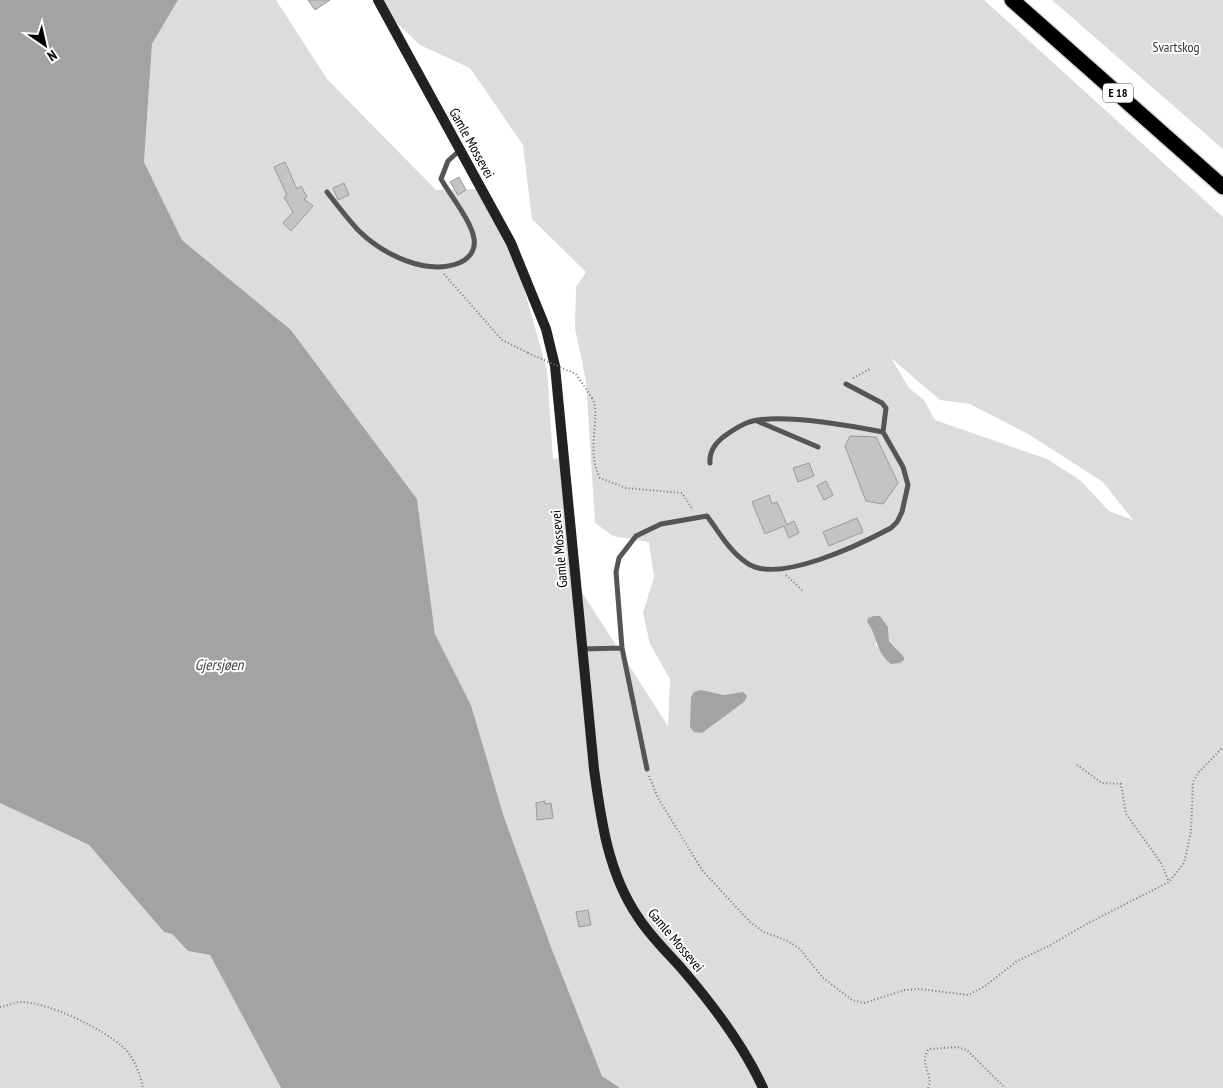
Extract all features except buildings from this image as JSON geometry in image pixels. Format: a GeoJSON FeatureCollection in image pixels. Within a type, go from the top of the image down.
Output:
{"type":"FeatureCollection","features":[{"type":"Feature","properties":{"kind":"highway","name":"E 18"},"geometry":{"type":"LineString","coordinates":[[1012,0],[1223,187]]}},
{"type":"Feature","properties":{"kind":"highway","name":"E 18"},"geometry":{"type":"LineString","coordinates":[[1026,0],[1223,174]]}},
{"type":"Feature","properties":{"kind":"main road","name":"Gamle Mossevei"},"geometry":{"type":"LineString","coordinates":[[378,0],[511,243],[546,329],[555,366],[600,817],[608,851],[622,890],[638,917],[730,1032],[763,1088]]}},
{"type":"Feature","properties":{"kind":"lane"},"geometry":{"type":"LineString","coordinates":[[327,192],[359,231],[375,244],[411,262],[438,267],[454,265],[466,259],[474,246],[472,233],[441,179],[448,161],[461,149]]}},
{"type":"Feature","properties":{"kind":"lane"},"geometry":{"type":"LineString","coordinates":[[647,769],[622,648],[616,572],[619,558],[636,536],[661,524],[707,516],[732,550],[747,564],[758,568],[772,569],[812,563],[882,533],[897,522],[908,485],[903,467],[883,432],[886,408],[882,403],[848,387],[846,384]]}},
{"type":"Feature","properties":{"kind":"lane"},"geometry":{"type":"LineString","coordinates":[[710,463],[711,452],[721,438],[736,428],[754,421],[774,418],[854,426],[883,432]]}},
{"type":"Feature","properties":{"kind":"lane"},"geometry":{"type":"LineString","coordinates":[[754,421],[818,447]]}},
{"type":"Feature","properties":{"kind":"lane"},"geometry":{"type":"LineString","coordinates":[[582,648],[622,648]]}},
{"type":"Feature","properties":{"kind":"path"},"geometry":{"type":"LineString","coordinates":[[438,267],[498,336],[509,345],[576,374],[592,398],[595,407],[592,447],[595,468],[600,478],[626,488],[682,493],[699,518]]}},
{"type":"Feature","properties":{"kind":"path"},"geometry":{"type":"LineString","coordinates":[[846,384],[870,369]]}},
{"type":"Feature","properties":{"kind":"path"},"geometry":{"type":"LineString","coordinates":[[772,569],[784,574],[803,591]]}},
{"type":"Feature","properties":{"kind":"path"},"geometry":{"type":"LineString","coordinates":[[647,769],[650,783],[658,798],[702,870],[750,922],[764,932],[788,941],[800,949],[822,977],[852,1000],[864,1004],[905,990],[920,989],[968,995],[985,986],[1017,961],[1169,882],[1184,863],[1186,856],[1191,832],[1193,782],[1199,772],[1223,747]]}},
{"type":"Feature","properties":{"kind":"path"},"geometry":{"type":"LineString","coordinates":[[1077,765],[1102,783],[1120,784],[1126,814],[1161,862],[1169,882]]}},
{"type":"Feature","properties":{"kind":"path"},"geometry":{"type":"LineString","coordinates":[[0,1007],[22,1002],[87,1022],[124,1048],[140,1073],[143,1088]]}},
{"type":"Feature","properties":{"kind":"path"},"geometry":{"type":"LineString","coordinates":[[928,1088],[930,1083],[924,1059],[926,1052],[929,1049],[957,1047],[973,1054],[1006,1088]]}},
{"type":"Feature","properties":{"kind":"green space"},"geometry":{"type":"Polygon","coordinates":[[[178,0],[276,0],[327,79],[436,190],[482,189],[511,243],[547,370],[553,459],[564,456],[576,583],[668,726],[670,679],[650,644],[643,613],[654,577],[649,542],[613,536],[595,523],[586,381],[575,328],[576,287],[586,272],[532,219],[523,145],[470,68],[420,45],[373,0],[984,0],[1223,217],[1223,1088],[620,1088],[602,1076],[551,947],[504,817],[471,705],[435,634],[417,499],[291,330],[182,240],[144,162],[152,44],[178,0]],[[891,358],[909,388],[924,400],[935,420],[1047,459],[1080,480],[1109,511],[1133,520],[1103,482],[1028,434],[970,404],[940,400],[891,358]],[[867,622],[876,635],[876,646],[904,657],[889,640],[888,627],[867,622]]]}},
{"type":"Feature","properties":{"kind":"green space","name":"Svartskog"},"geometry":{"type":"Polygon","coordinates":[[[1052,0],[1223,0],[1223,149],[1052,0]]]}},
{"type":"Feature","properties":{"kind":"green space"},"geometry":{"type":"Polygon","coordinates":[[[0,803],[89,845],[164,932],[172,934],[188,951],[210,955],[281,1088],[0,1088],[0,803]]]}},
{"type":"Feature","properties":{"kind":"water","name":"Gjersjøen"},"geometry":{"type":"Polygon","coordinates":[[[0,0],[178,0],[152,44],[144,162],[182,240],[291,330],[417,499],[435,634],[471,705],[504,817],[551,947],[602,1076],[620,1088],[281,1088],[210,955],[188,951],[172,934],[164,932],[89,845],[0,803],[0,0]]]}},
{"type":"Feature","properties":{"kind":"water"},"geometry":{"type":"Polygon","coordinates":[[[880,616],[888,627],[889,641],[904,657],[904,660],[900,663],[891,664],[879,649],[867,622],[868,618],[880,616]]]}},
{"type":"Feature","properties":{"kind":"water"},"geometry":{"type":"Polygon","coordinates":[[[701,690],[724,695],[743,692],[747,696],[744,702],[702,733],[694,732],[690,727],[691,697],[694,692],[701,690]]]}}]}
